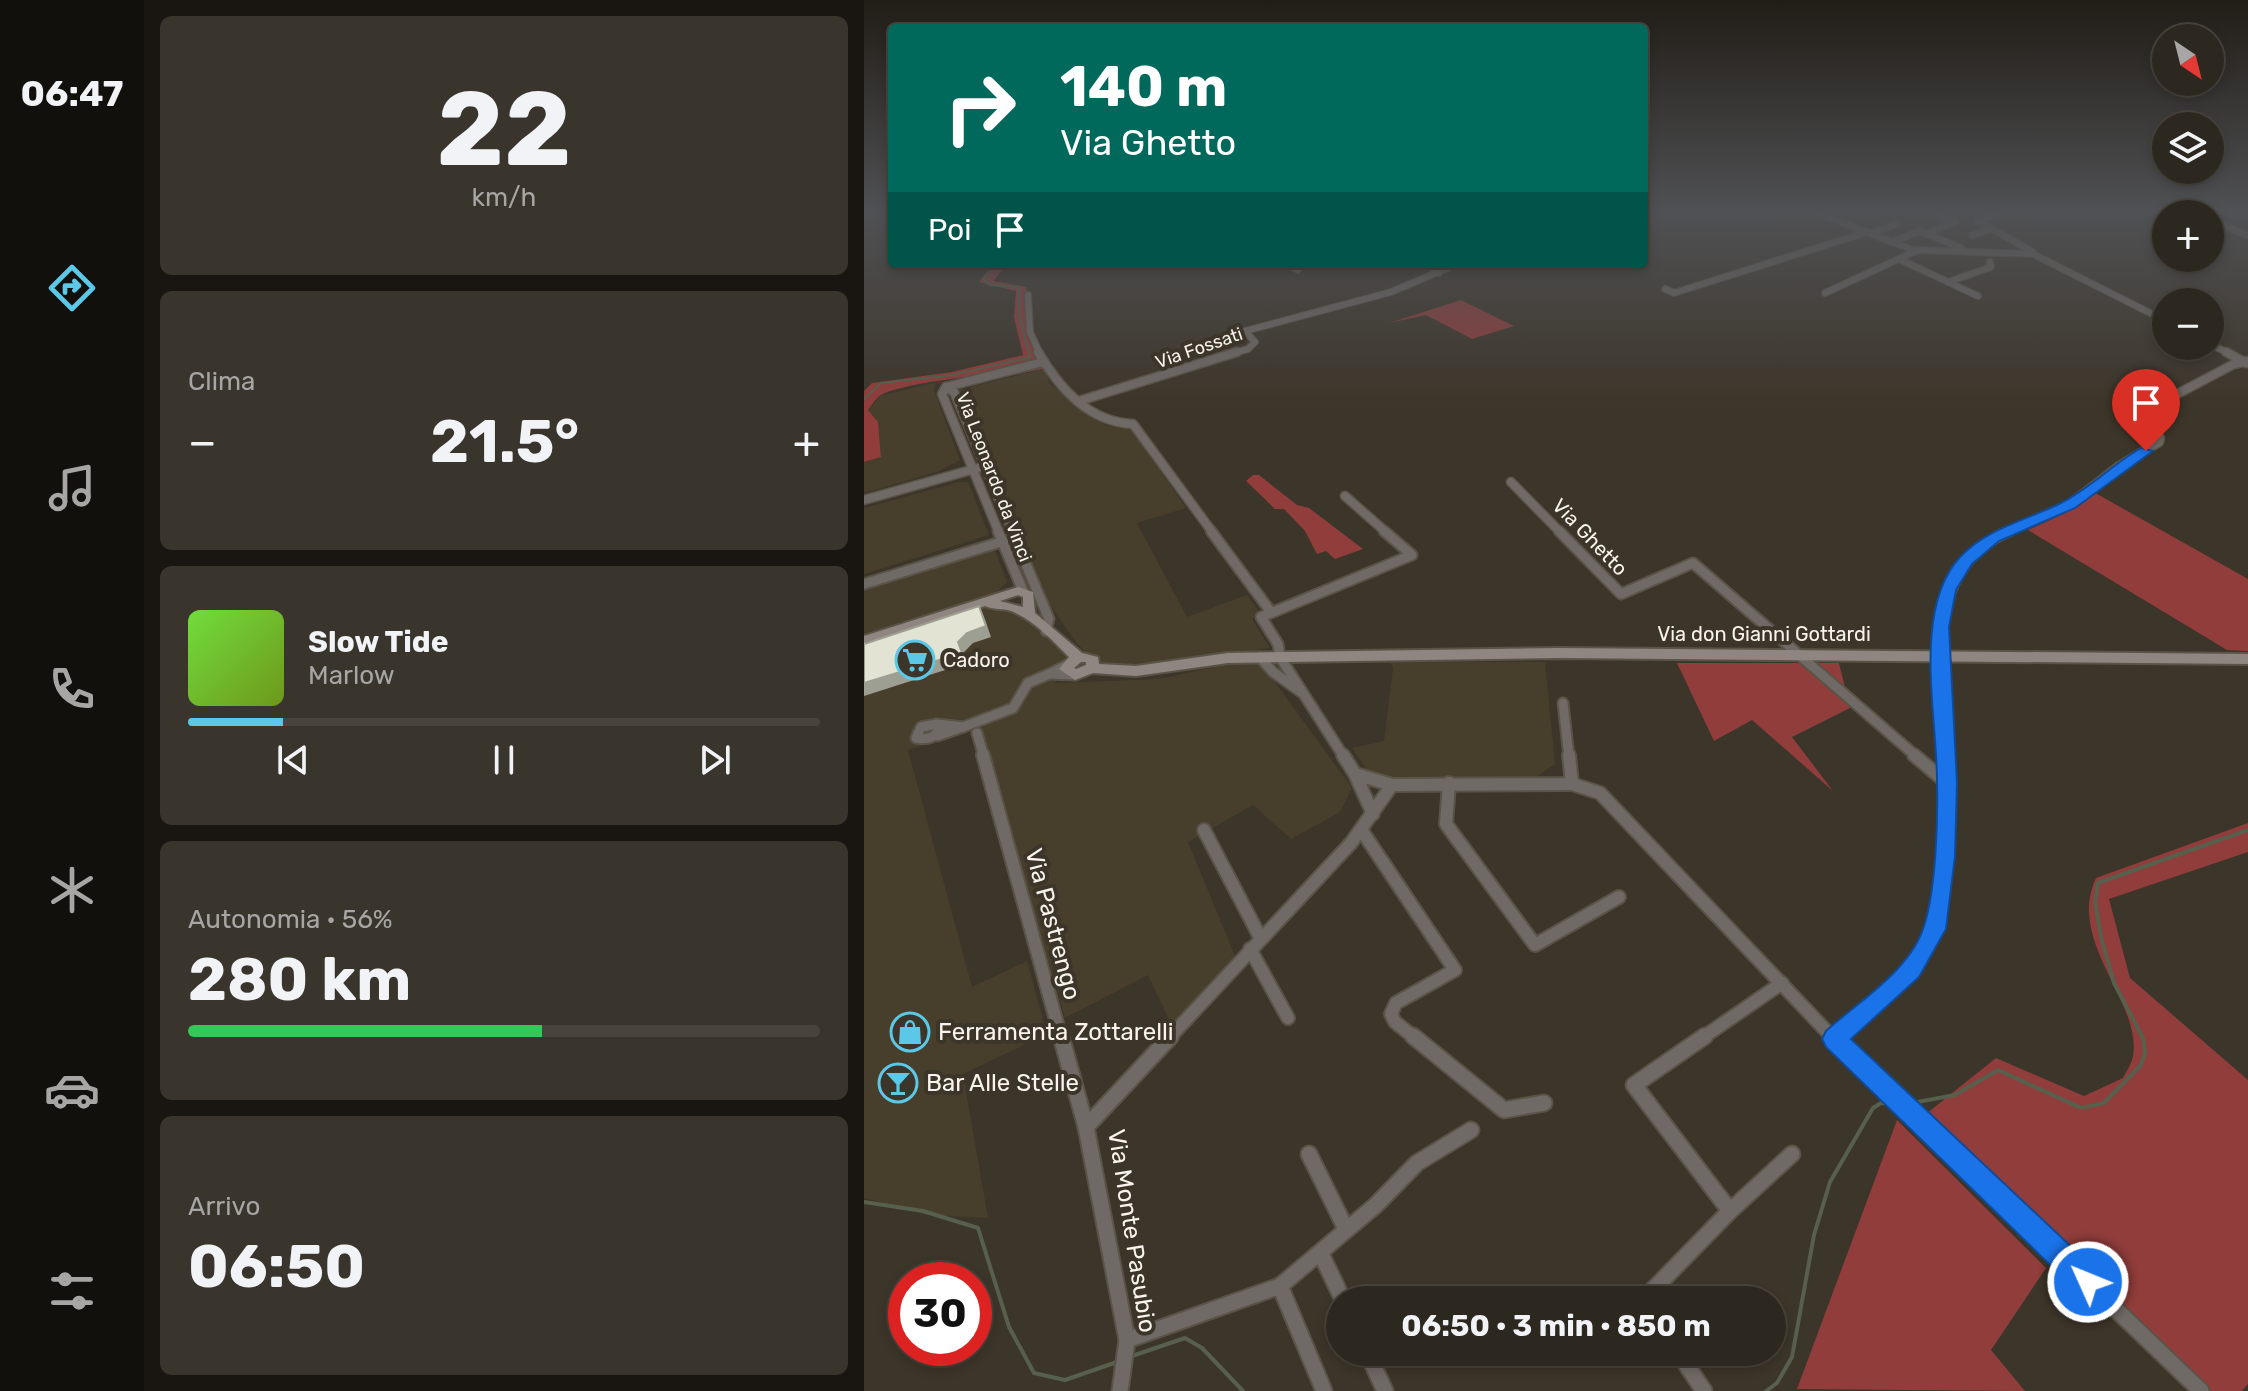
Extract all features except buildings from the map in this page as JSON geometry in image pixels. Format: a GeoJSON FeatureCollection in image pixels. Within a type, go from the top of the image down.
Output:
{"type":"FeatureCollection","features":[{"type":"Feature","properties":{"kind":"main road"},"geometry":{"type":"LineString","coordinates":[[864,641],[974,607],[1016,601],[1046,631],[1074,666]]}},
{"type":"Feature","properties":{"kind":"main road","name":"Via don Gianni Gottardi"},"geometry":{"type":"LineString","coordinates":[[1074,666],[1137,671],[1260,657],[1941,655],[2248,659]]}},
{"type":"Feature","properties":{"kind":"street","name":"Via Fossati"},"geometry":{"type":"LineString","coordinates":[[1079,401],[1248,349],[1255,342],[1245,331],[1391,292],[1432,276]]}},
{"type":"Feature","properties":{"kind":"street"},"geometry":{"type":"LineString","coordinates":[[1665,289],[1674,293],[1730,276]]}},
{"type":"Feature","properties":{"kind":"street"},"geometry":{"type":"LineString","coordinates":[[1825,293],[1864,276]]}},
{"type":"Feature","properties":{"kind":"street"},"geometry":{"type":"LineString","coordinates":[[1935,276],[1978,296]]}},
{"type":"Feature","properties":{"kind":"street"},"geometry":{"type":"LineString","coordinates":[[1948,282],[1965,276]]}},
{"type":"Feature","properties":{"kind":"street"},"geometry":{"type":"LineString","coordinates":[[2076,276],[2152,314]]}},
{"type":"Feature","properties":{"kind":"street"},"geometry":{"type":"LineString","coordinates":[[1028,295],[1028,331],[1043,362],[1079,401],[1109,423],[1133,424],[1271,612]]}},
{"type":"Feature","properties":{"kind":"street"},"geometry":{"type":"LineString","coordinates":[[2224,351],[2246,362]]}},
{"type":"Feature","properties":{"kind":"street"},"geometry":{"type":"LineString","coordinates":[[946,387],[1043,362]]}},
{"type":"Feature","properties":{"kind":"street"},"geometry":{"type":"LineString","coordinates":[[1834,1039],[1911,969],[1930,943],[1940,899],[1947,783],[1940,627],[1948,590],[1966,561],[1994,537],[2069,505],[2118,467],[2159,442],[2160,438],[2140,415],[2145,411],[2246,362]]}},
{"type":"Feature","properties":{"kind":"street"},"geometry":{"type":"LineString","coordinates":[[946,387],[954,392],[1049,619],[1046,631]]}},
{"type":"Feature","properties":{"kind":"street","name":"Via Leonardo da Vinci"},"geometry":{"type":"LineString","coordinates":[[946,387],[942,394],[1015,578],[1016,601]]}},
{"type":"Feature","properties":{"kind":"street"},"geometry":{"type":"LineString","coordinates":[[864,500],[986,466]]}},
{"type":"Feature","properties":{"kind":"street","name":"Via Ghetto"},"geometry":{"type":"LineString","coordinates":[[1511,482],[1621,594],[1693,563],[1947,783]]}},
{"type":"Feature","properties":{"kind":"street"},"geometry":{"type":"LineString","coordinates":[[1345,496],[1412,555],[1261,617],[1278,644],[1280,657],[1355,774],[1373,814]]}},
{"type":"Feature","properties":{"kind":"street"},"geometry":{"type":"LineString","coordinates":[[864,584],[1015,538]]}},
{"type":"Feature","properties":{"kind":"street"},"geometry":{"type":"LineString","coordinates":[[1260,657],[1273,672],[1306,695]]}},
{"type":"Feature","properties":{"kind":"street"},"geometry":{"type":"LineString","coordinates":[[963,727],[937,724],[921,727],[915,736],[922,740],[963,727],[1013,708],[1028,683],[1074,666]]}},
{"type":"Feature","properties":{"kind":"street"},"geometry":{"type":"LineString","coordinates":[[1563,703],[1572,784]]}},
{"type":"Feature","properties":{"kind":"street"},"geometry":{"type":"LineString","coordinates":[[935,736],[941,730],[937,724]]}},
{"type":"Feature","properties":{"kind":"street","name":"Via Pastrengo"},"geometry":{"type":"LineString","coordinates":[[977,733],[1086,1127]]}},
{"type":"Feature","properties":{"kind":"street"},"geometry":{"type":"LineString","coordinates":[[1355,774],[1392,785],[1572,784],[1600,793],[1679,872],[1834,1039],[2201,1391]]}},
{"type":"Feature","properties":{"kind":"street"},"geometry":{"type":"LineString","coordinates":[[1449,783],[1446,824],[1535,945],[1619,897]]}},
{"type":"Feature","properties":{"kind":"street","name":"Via Monte Pasubio"},"geometry":{"type":"LineString","coordinates":[[1121,1386],[1127,1346],[1086,1127],[1362,831],[1392,785]]}},
{"type":"Feature","properties":{"kind":"street"},"geometry":{"type":"LineString","coordinates":[[1204,830],[1288,1018]]}},
{"type":"Feature","properties":{"kind":"street"},"geometry":{"type":"LineString","coordinates":[[1362,831],[1455,970],[1396,1003],[1391,1014],[1395,1022],[1504,1110],[1544,1103]]}},
{"type":"Feature","properties":{"kind":"street"},"geometry":{"type":"LineString","coordinates":[[1730,1211],[1634,1085],[1782,983]]}},
{"type":"Feature","properties":{"kind":"street"},"geometry":{"type":"LineString","coordinates":[[1127,1346],[1280,1286],[1376,1205],[1417,1163],[1471,1130]]}},
{"type":"Feature","properties":{"kind":"street"},"geometry":{"type":"LineString","coordinates":[[1309,1154],[1346,1229]]}},
{"type":"Feature","properties":{"kind":"street"},"geometry":{"type":"LineString","coordinates":[[1657,1286],[1730,1211],[1792,1154]]}},
{"type":"Feature","properties":{"kind":"street"},"geometry":{"type":"LineString","coordinates":[[1321,1254],[1336,1286]]}},
{"type":"Feature","properties":{"kind":"street"},"geometry":{"type":"LineString","coordinates":[[1280,1286],[1324,1391]]}},
{"type":"Feature","properties":{"kind":"street"},"geometry":{"type":"LineString","coordinates":[[1373,1366],[1385,1391]]}},
{"type":"Feature","properties":{"kind":"street"},"geometry":{"type":"LineString","coordinates":[[1687,1366],[1704,1391]]}},
{"type":"Feature","properties":{"kind":"shaded area"},"geometry":{"type":"Polygon","coordinates":[[[984,276],[997,276],[993,281],[1026,287],[1027,328],[1047,368],[998,378],[995,372],[936,381],[881,395],[868,410],[878,422],[881,457],[864,462],[864,391],[872,383],[952,372],[1023,355],[1014,317],[1016,291],[979,282],[984,276]]]}},
{"type":"Feature","properties":{"kind":"shaded area"},"geometry":{"type":"Polygon","coordinates":[[[1461,300],[1514,326],[1472,339],[1426,315],[1389,323],[1461,300]]]}},
{"type":"Feature","properties":{"kind":"shaded area"},"geometry":{"type":"Polygon","coordinates":[[[1047,368],[1049,384],[1075,399],[1074,404],[1105,425],[1132,430],[1186,508],[1137,523],[1187,617],[1247,595],[1259,612],[1252,619],[1270,648],[1129,669],[1098,666],[1076,642],[1044,597],[959,390],[1047,368]]]}},
{"type":"Feature","properties":{"kind":"shaded area"},"geometry":{"type":"Polygon","coordinates":[[[942,381],[935,384],[934,391],[960,460],[937,472],[864,493],[864,462],[881,457],[878,422],[868,410],[880,396],[942,381]]]}},
{"type":"Feature","properties":{"kind":"shaded area"},"geometry":{"type":"Polygon","coordinates":[[[1253,475],[1259,475],[1297,505],[1309,508],[1363,549],[1335,559],[1326,551],[1317,554],[1305,531],[1284,509],[1275,509],[1246,481],[1253,475]]]}},
{"type":"Feature","properties":{"kind":"shaded area"},"geometry":{"type":"Polygon","coordinates":[[[968,482],[989,535],[864,574],[864,508],[968,482]]]}},
{"type":"Feature","properties":{"kind":"shaded area"},"geometry":{"type":"Polygon","coordinates":[[[2090,490],[2248,579],[2248,651],[2227,650],[2028,530],[2063,514],[2090,490]]]}},
{"type":"Feature","properties":{"kind":"shaded area"},"geometry":{"type":"Polygon","coordinates":[[[994,548],[1007,582],[990,599],[996,608],[1015,611],[1057,643],[1067,660],[1055,683],[1159,679],[1234,663],[1257,663],[1264,667],[1352,788],[1340,812],[1291,839],[1253,805],[1188,842],[1235,956],[1174,1030],[1148,975],[1065,1018],[980,727],[908,750],[972,987],[1027,961],[1047,1034],[963,1074],[988,1218],[928,1215],[864,1198],[864,585],[994,548]]]}},
{"type":"Feature","properties":{"kind":"shaded area"},"geometry":{"type":"Polygon","coordinates":[[[1390,662],[1545,662],[1555,764],[1533,779],[1391,780],[1368,771],[1352,748],[1384,741],[1393,668],[1390,662]]]}},
{"type":"Feature","properties":{"kind":"shaded area"},"geometry":{"type":"Polygon","coordinates":[[[1677,663],[1839,663],[1850,708],[1792,737],[1833,791],[1752,720],[1714,741],[1677,663]]]}},
{"type":"Feature","properties":{"kind":"shaded area"},"geometry":{"type":"Polygon","coordinates":[[[2248,823],[2248,852],[2109,899],[2130,978],[2248,1080],[2248,1384],[2242,1391],[2201,1391],[1921,1118],[1996,1058],[2084,1096],[2123,1078],[2132,1059],[2133,1035],[2090,925],[2089,902],[2096,878],[2248,823]]]}},
{"type":"Feature","properties":{"kind":"shaded area"},"geometry":{"type":"Polygon","coordinates":[[[1897,1120],[2046,1268],[1991,1350],[2025,1391],[1797,1389],[1897,1120]]]}},
{"type":"Feature","properties":{"kind":"waterway"},"geometry":{"type":"LineString","coordinates":[[864,399],[881,383],[953,375],[1030,357],[1019,314],[1019,287],[990,285],[983,279],[986,276]]}},
{"type":"Feature","properties":{"kind":"waterway"},"geometry":{"type":"LineString","coordinates":[[1912,1103],[1955,1095],[1998,1070],[2081,1108],[2104,1103],[2141,1065],[2145,1053],[2143,1038],[2114,983],[2101,937],[2095,902],[2098,883],[2248,830]]}},
{"type":"Feature","properties":{"kind":"waterway"},"geometry":{"type":"LineString","coordinates":[[1766,1391],[1777,1383],[1792,1357],[1814,1235],[1830,1182],[1873,1108],[1881,1103],[1892,1104]]}},
{"type":"Feature","properties":{"kind":"waterway"},"geometry":{"type":"LineString","coordinates":[[864,1202],[923,1211],[978,1228],[1009,1327],[1034,1373],[1065,1380],[1117,1362]]}},
{"type":"Feature","properties":{"kind":"waterway"},"geometry":{"type":"LineString","coordinates":[[1132,1356],[1185,1338],[1202,1348],[1243,1391]]}},
{"type":"Feature","properties":{"kind":"place","name":"Cadoro"},"geometry":{"type":"Point","coordinates":[915,660]}},
{"type":"Feature","properties":{"kind":"place","name":"Ferramenta Zottarelli"},"geometry":{"type":"Point","coordinates":[910,1032]}},
{"type":"Feature","properties":{"kind":"place","name":"Bar Alle Stelle"},"geometry":{"type":"Point","coordinates":[898,1083]}},
{"type":"Feature","properties":{"kind":"route"},"geometry":{"type":"LineString","coordinates":[[2088,1282],[1863,1063],[1834,1039],[1851,1020],[1911,969],[1922,957],[1935,929],[1944,856],[1947,783],[1940,627],[1948,590],[1966,561],[1994,537],[2069,505],[2118,467],[2146,451]]}}]}
